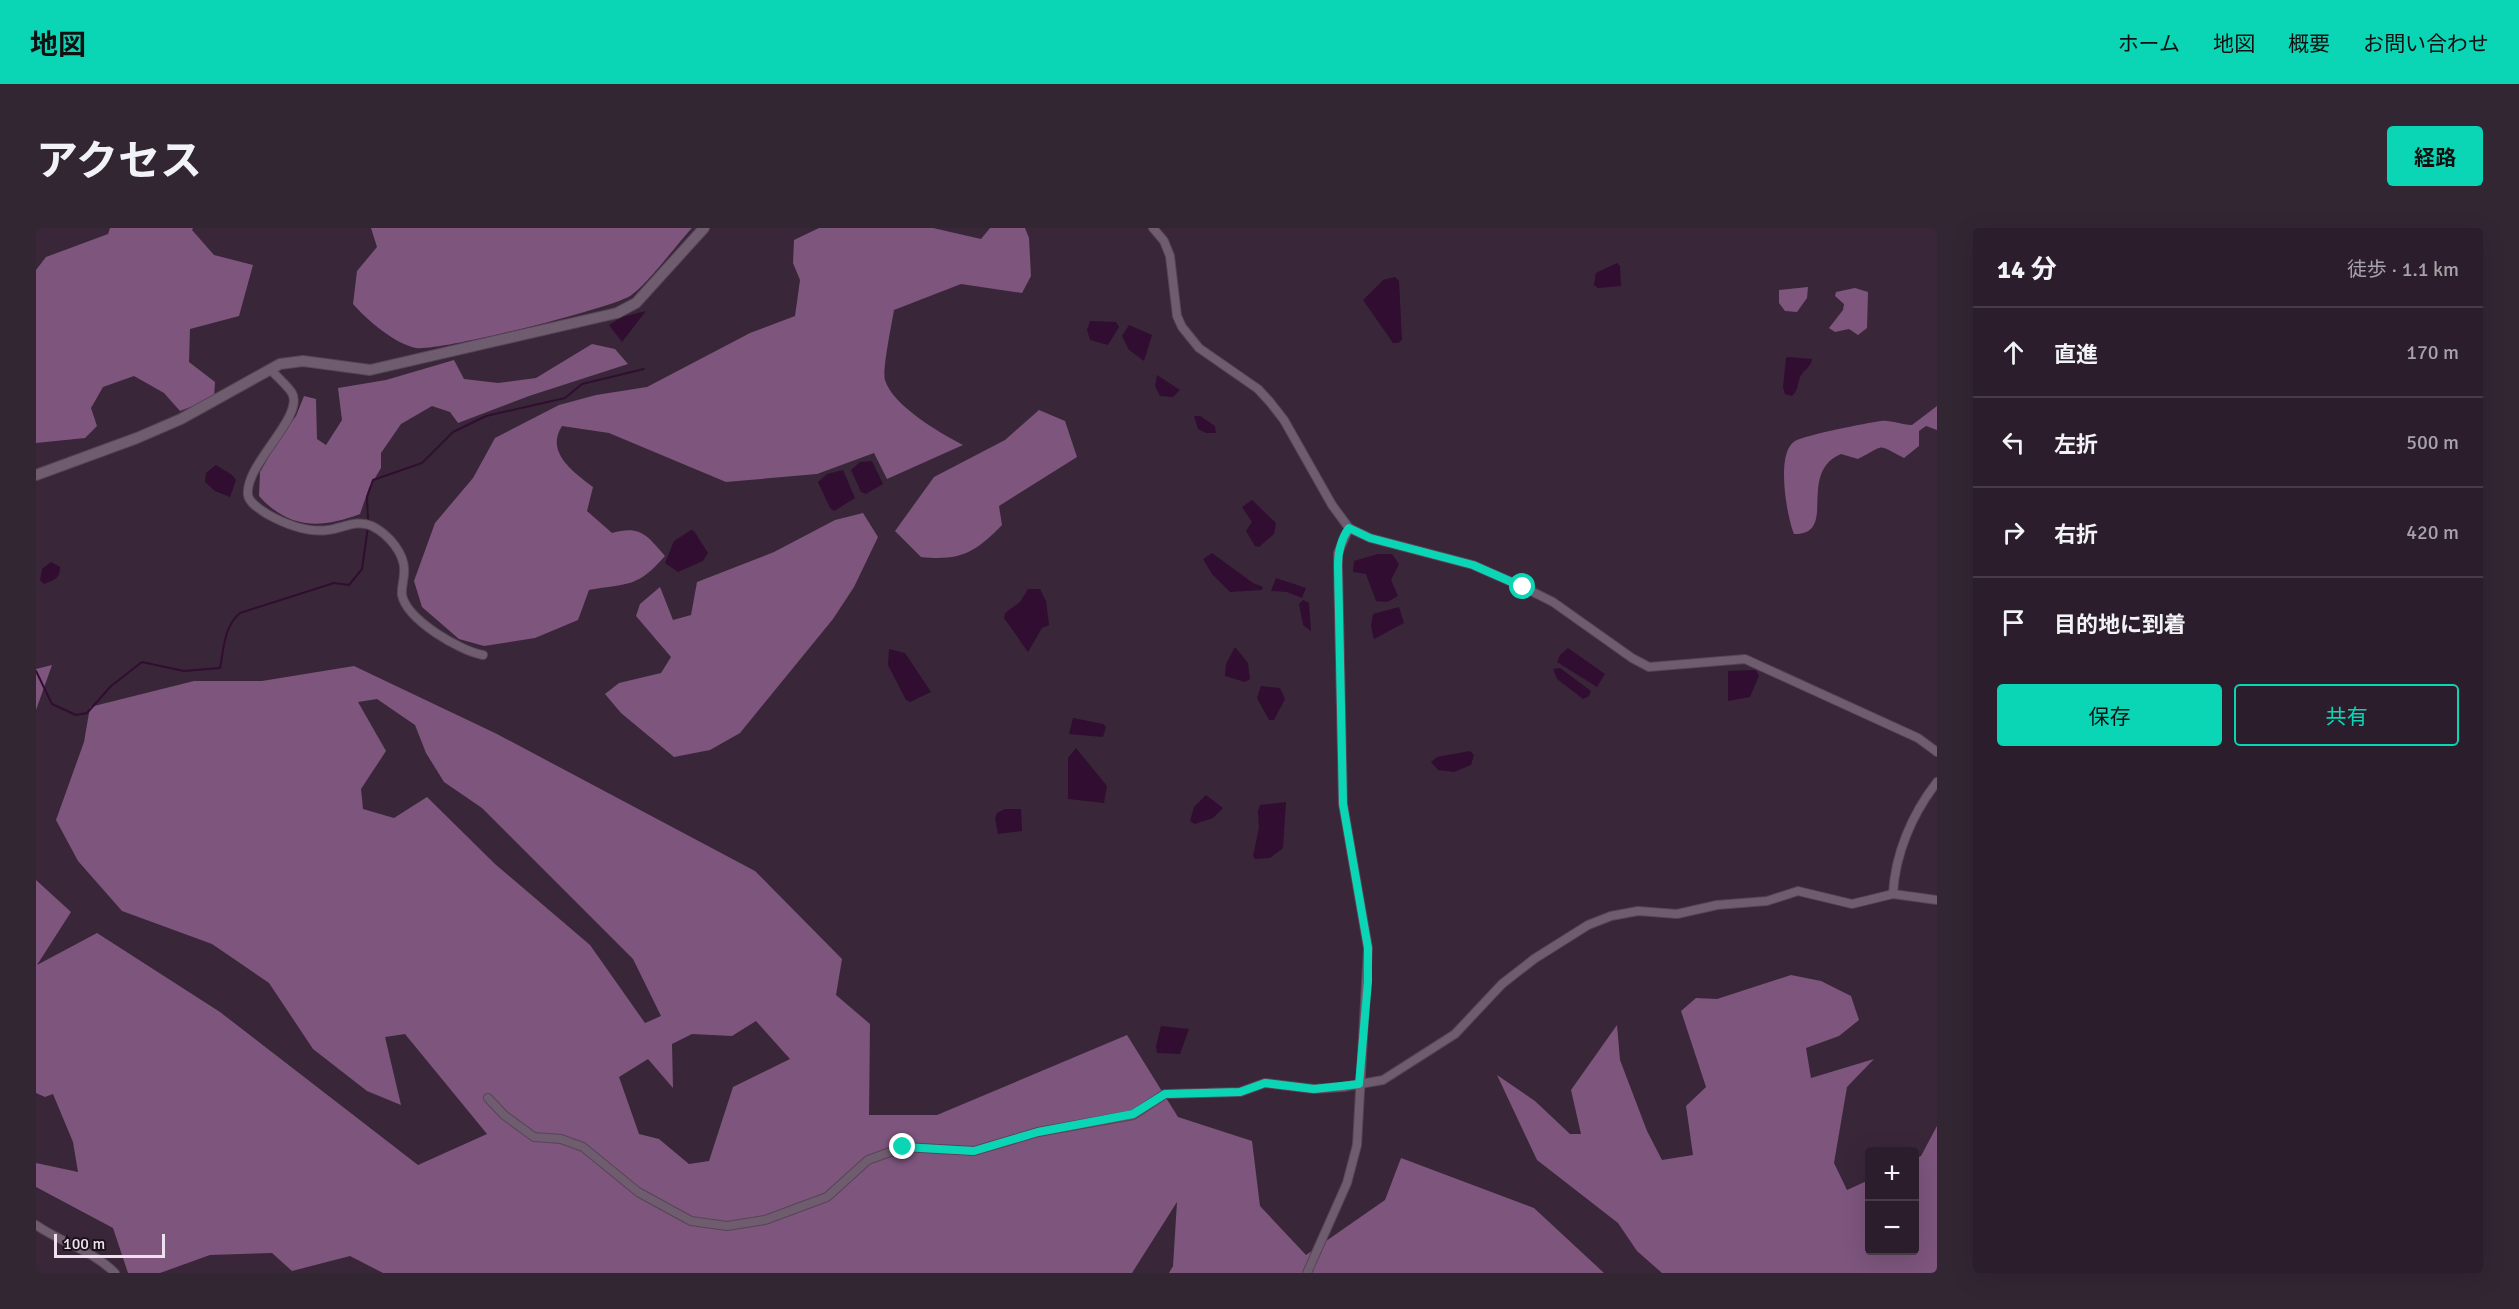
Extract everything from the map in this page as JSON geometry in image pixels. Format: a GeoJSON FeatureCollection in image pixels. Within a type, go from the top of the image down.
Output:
{"type":"FeatureCollection","features":[{"type":"Feature","properties":{"kind":"street"},"geometry":{"type":"LineString","coordinates":[[36,475],[137,438],[181,419],[280,364],[303,361],[370,370],[617,313],[636,303],[704,228]]}},
{"type":"Feature","properties":{"kind":"street"},"geometry":{"type":"LineString","coordinates":[[1153,228],[1164,241],[1170,256],[1178,316],[1182,327],[1199,348],[1258,389],[1270,402],[1284,420],[1332,505],[1349,528],[1370,538],[1473,565],[1523,587],[1553,602],[1632,658],[1649,667],[1745,658],[1918,738],[1937,752]]}},
{"type":"Feature","properties":{"kind":"street"},"geometry":{"type":"LineString","coordinates":[[270,369],[292,393],[295,403],[293,410],[267,448],[248,493],[250,498],[259,509],[294,526],[326,531],[359,522],[381,531],[402,555],[405,570],[401,594],[407,609],[451,643],[470,653],[483,655]]}},
{"type":"Feature","properties":{"kind":"street"},"geometry":{"type":"LineString","coordinates":[[1307,1273],[1347,1183],[1357,1145],[1359,1084],[1368,982],[1368,948],[1343,804],[1338,552],[1349,528]]}},
{"type":"Feature","properties":{"kind":"street"},"geometry":{"type":"LineString","coordinates":[[1893,894],[1894,871],[1904,840],[1937,782]]}},
{"type":"Feature","properties":{"kind":"street"},"geometry":{"type":"LineString","coordinates":[[488,1098],[504,1115],[534,1137],[561,1139],[583,1147],[638,1192],[692,1221],[727,1226],[765,1220],[827,1197],[868,1160],[903,1147],[974,1151],[1038,1132],[1133,1114],[1165,1094],[1240,1092],[1265,1083],[1314,1089],[1383,1080],[1437,1048],[1455,1034],[1502,984],[1534,959],[1588,925],[1611,916],[1638,911],[1677,914],[1717,905],[1767,901],[1798,891],[1852,904],[1893,894],[1937,900]]}},
{"type":"Feature","properties":{"kind":"street"},"geometry":{"type":"LineString","coordinates":[[36,1225],[93,1254],[115,1273]]}},
{"type":"Feature","properties":{"kind":"shaded area"},"geometry":{"type":"Polygon","coordinates":[[[110,228],[193,228],[192,230],[214,255],[253,265],[239,316],[190,329],[189,362],[215,382],[214,398],[180,411],[164,393],[134,376],[103,387],[91,408],[97,426],[85,438],[36,443],[36,270],[46,257],[108,234],[110,228]]]}},
{"type":"Feature","properties":{"kind":"shaded area"},"geometry":{"type":"Polygon","coordinates":[[[371,228],[692,228],[653,274],[630,296],[591,310],[488,337],[416,348],[399,342],[353,304],[357,271],[377,247],[371,228]]]}},
{"type":"Feature","properties":{"kind":"shaded area"},"geometry":{"type":"Polygon","coordinates":[[[819,228],[933,228],[981,239],[990,228],[1025,228],[1029,238],[1031,276],[1022,293],[961,284],[894,310],[884,375],[890,390],[918,418],[963,445],[887,479],[874,453],[817,474],[726,482],[609,433],[562,426],[557,444],[559,453],[577,475],[593,487],[587,511],[612,533],[630,530],[648,537],[665,556],[639,579],[623,585],[589,590],[578,620],[535,638],[484,646],[459,639],[422,607],[414,581],[435,523],[473,478],[495,438],[559,405],[596,395],[647,387],[750,333],[795,316],[800,280],[793,263],[794,240],[819,228]]]}},
{"type":"Feature","properties":{"kind":"shaded area"},"geometry":{"type":"Polygon","coordinates":[[[1617,263],[1620,266],[1621,286],[1598,288],[1594,285],[1596,273],[1617,263]]]}},
{"type":"Feature","properties":{"kind":"shaded area"},"geometry":{"type":"Polygon","coordinates":[[[1395,277],[1399,281],[1402,340],[1398,343],[1393,343],[1363,300],[1383,280],[1395,277]]]}},
{"type":"Feature","properties":{"kind":"shaded area"},"geometry":{"type":"Polygon","coordinates":[[[1808,287],[1807,298],[1797,312],[1785,311],[1779,303],[1779,290],[1808,287]]]}},
{"type":"Feature","properties":{"kind":"shaded area"},"geometry":{"type":"Polygon","coordinates":[[[1855,288],[1868,292],[1867,328],[1858,335],[1849,329],[1835,332],[1829,328],[1843,310],[1844,304],[1835,296],[1836,292],[1855,288]]]}},
{"type":"Feature","properties":{"kind":"shaded area"},"geometry":{"type":"Polygon","coordinates":[[[646,311],[622,342],[609,325],[622,317],[646,311]]]}},
{"type":"Feature","properties":{"kind":"shaded area"},"geometry":{"type":"Polygon","coordinates":[[[1090,321],[1116,322],[1119,327],[1108,345],[1090,340],[1087,330],[1090,321]]]}},
{"type":"Feature","properties":{"kind":"shaded area"},"geometry":{"type":"Polygon","coordinates":[[[1129,325],[1152,335],[1144,361],[1129,350],[1122,336],[1129,325]]]}},
{"type":"Feature","properties":{"kind":"shaded area"},"geometry":{"type":"Polygon","coordinates":[[[592,344],[615,349],[628,364],[529,396],[458,423],[450,412],[432,406],[401,424],[381,453],[381,468],[369,488],[360,514],[332,522],[306,523],[282,515],[259,496],[260,472],[277,442],[296,416],[304,396],[316,399],[317,439],[326,445],[342,420],[338,388],[386,380],[454,360],[464,379],[498,383],[536,378],[592,344]]]}},
{"type":"Feature","properties":{"kind":"shaded area"},"geometry":{"type":"Polygon","coordinates":[[[1786,358],[1812,359],[1800,377],[1797,389],[1792,396],[1785,394],[1783,387],[1786,358]]]}},
{"type":"Feature","properties":{"kind":"shaded area"},"geometry":{"type":"Polygon","coordinates":[[[1157,375],[1180,390],[1173,397],[1160,396],[1155,386],[1157,375]]]}},
{"type":"Feature","properties":{"kind":"shaded area"},"geometry":{"type":"Polygon","coordinates":[[[1937,406],[1937,430],[1926,426],[1919,431],[1919,446],[1904,458],[1885,448],[1878,448],[1858,459],[1841,454],[1828,463],[1821,475],[1818,488],[1817,514],[1814,525],[1807,532],[1794,534],[1788,514],[1784,471],[1785,458],[1795,441],[1881,421],[1912,425],[1937,406]]]}},
{"type":"Feature","properties":{"kind":"shaded area"},"geometry":{"type":"Polygon","coordinates":[[[1039,410],[1065,421],[1077,457],[999,506],[1002,525],[975,548],[946,558],[921,557],[895,531],[934,477],[1005,440],[1039,410]]]}},
{"type":"Feature","properties":{"kind":"shaded area"},"geometry":{"type":"Polygon","coordinates":[[[1194,416],[1200,416],[1215,426],[1216,433],[1206,433],[1198,429],[1194,416]]]}},
{"type":"Feature","properties":{"kind":"shaded area"},"geometry":{"type":"Polygon","coordinates":[[[872,461],[883,484],[866,494],[861,492],[851,470],[860,462],[872,461]]]}},
{"type":"Feature","properties":{"kind":"shaded area"},"geometry":{"type":"Polygon","coordinates":[[[216,465],[236,480],[230,497],[215,491],[205,482],[206,473],[216,465]]]}},
{"type":"Feature","properties":{"kind":"shaded area"},"geometry":{"type":"Polygon","coordinates":[[[843,470],[855,498],[834,511],[830,508],[818,482],[827,474],[843,470]]]}},
{"type":"Feature","properties":{"kind":"shaded area"},"geometry":{"type":"Polygon","coordinates":[[[1252,500],[1276,523],[1274,534],[1259,547],[1255,546],[1246,531],[1252,522],[1242,507],[1252,500]]]}},
{"type":"Feature","properties":{"kind":"shaded area"},"geometry":{"type":"Polygon","coordinates":[[[863,513],[878,537],[854,587],[833,619],[740,733],[710,750],[674,757],[621,713],[605,694],[619,683],[661,673],[671,657],[636,616],[640,604],[660,587],[673,620],[691,615],[697,582],[774,552],[835,520],[863,513]]]}},
{"type":"Feature","properties":{"kind":"shaded area"},"geometry":{"type":"Polygon","coordinates":[[[691,530],[694,531],[708,553],[703,561],[678,572],[665,563],[674,541],[691,530]]]}},
{"type":"Feature","properties":{"kind":"shaded area"},"geometry":{"type":"Polygon","coordinates":[[[1212,553],[1253,583],[1263,587],[1262,590],[1230,592],[1212,574],[1203,559],[1212,553]]]}},
{"type":"Feature","properties":{"kind":"shaded area"},"geometry":{"type":"Polygon","coordinates":[[[1378,554],[1392,554],[1399,564],[1391,580],[1398,596],[1387,602],[1376,601],[1366,574],[1353,572],[1354,561],[1378,554]]]}},
{"type":"Feature","properties":{"kind":"shaded area"},"geometry":{"type":"Polygon","coordinates":[[[51,562],[60,567],[59,574],[58,577],[44,584],[40,580],[42,569],[51,562]]]}},
{"type":"Feature","properties":{"kind":"shaded area"},"geometry":{"type":"Polygon","coordinates":[[[1276,578],[1306,588],[1302,598],[1287,592],[1271,591],[1276,578]]]}},
{"type":"Feature","properties":{"kind":"shaded area"},"geometry":{"type":"Polygon","coordinates":[[[1028,589],[1040,589],[1046,601],[1049,625],[1042,628],[1028,652],[1004,618],[1005,613],[1020,602],[1028,589]]]}},
{"type":"Feature","properties":{"kind":"shaded area"},"geometry":{"type":"Polygon","coordinates":[[[1303,600],[1309,603],[1311,631],[1303,625],[1299,604],[1303,600]]]}},
{"type":"Feature","properties":{"kind":"shaded area"},"geometry":{"type":"Polygon","coordinates":[[[1399,607],[1404,623],[1374,639],[1371,626],[1373,614],[1399,607]]]}},
{"type":"Feature","properties":{"kind":"shaded area"},"geometry":{"type":"Polygon","coordinates":[[[1235,647],[1248,663],[1250,679],[1245,682],[1225,676],[1226,664],[1235,647]]]}},
{"type":"Feature","properties":{"kind":"shaded area"},"geometry":{"type":"Polygon","coordinates":[[[1568,648],[1605,674],[1597,687],[1557,662],[1560,655],[1568,648]]]}},
{"type":"Feature","properties":{"kind":"shaded area"},"geometry":{"type":"Polygon","coordinates":[[[889,649],[905,653],[931,692],[910,702],[906,700],[888,665],[889,649]]]}},
{"type":"Feature","properties":{"kind":"shaded area"},"geometry":{"type":"Polygon","coordinates":[[[52,665],[36,710],[36,669],[52,665]]]}},
{"type":"Feature","properties":{"kind":"shaded area"},"geometry":{"type":"Polygon","coordinates":[[[354,666],[497,734],[755,871],[842,959],[836,995],[870,1024],[869,1115],[937,1115],[1127,1035],[1178,1117],[1252,1141],[1260,1206],[1306,1255],[1385,1200],[1401,1158],[1534,1208],[1604,1273],[1169,1273],[1173,1266],[1177,1202],[1132,1273],[383,1273],[350,1256],[292,1271],[272,1253],[210,1255],[160,1273],[128,1273],[113,1228],[36,1187],[36,1163],[78,1172],[73,1142],[53,1094],[45,1097],[36,1093],[36,880],[71,912],[37,965],[97,933],[220,1012],[418,1165],[487,1134],[405,1034],[385,1037],[401,1105],[367,1091],[313,1049],[269,983],[212,944],[122,911],[78,861],[56,820],[84,742],[90,707],[194,681],[262,681],[354,666]],[[377,699],[358,702],[386,751],[361,789],[363,809],[394,818],[427,797],[495,864],[590,945],[645,1023],[661,1016],[633,959],[482,808],[444,782],[426,753],[415,725],[377,699]],[[756,1021],[732,1036],[692,1034],[672,1044],[673,1088],[648,1059],[619,1077],[639,1134],[659,1139],[689,1164],[709,1161],[733,1087],[790,1059],[756,1021]]]}},
{"type":"Feature","properties":{"kind":"shaded area"},"geometry":{"type":"Polygon","coordinates":[[[1560,668],[1591,691],[1589,696],[1583,699],[1557,679],[1553,669],[1560,668]]]}},
{"type":"Feature","properties":{"kind":"shaded area"},"geometry":{"type":"Polygon","coordinates":[[[1756,670],[1759,676],[1750,697],[1728,701],[1728,671],[1756,670]]]}},
{"type":"Feature","properties":{"kind":"shaded area"},"geometry":{"type":"Polygon","coordinates":[[[1261,686],[1280,688],[1285,699],[1274,720],[1269,720],[1257,698],[1261,686]]]}},
{"type":"Feature","properties":{"kind":"shaded area"},"geometry":{"type":"Polygon","coordinates":[[[1073,718],[1103,724],[1106,727],[1103,737],[1069,734],[1073,718]]]}},
{"type":"Feature","properties":{"kind":"shaded area"},"geometry":{"type":"Polygon","coordinates":[[[1076,748],[1107,786],[1104,803],[1068,799],[1068,758],[1076,748]]]}},
{"type":"Feature","properties":{"kind":"shaded area"},"geometry":{"type":"Polygon","coordinates":[[[1470,751],[1474,755],[1471,765],[1454,772],[1438,770],[1431,762],[1437,757],[1470,751]]]}},
{"type":"Feature","properties":{"kind":"shaded area"},"geometry":{"type":"Polygon","coordinates":[[[1206,795],[1223,808],[1213,818],[1195,824],[1190,821],[1194,807],[1206,795]]]}},
{"type":"Feature","properties":{"kind":"shaded area"},"geometry":{"type":"Polygon","coordinates":[[[1286,802],[1283,848],[1270,858],[1255,859],[1253,856],[1259,828],[1260,805],[1286,802]]]}},
{"type":"Feature","properties":{"kind":"shaded area"},"geometry":{"type":"Polygon","coordinates":[[[1005,809],[1021,809],[1022,831],[998,834],[995,818],[997,813],[1005,809]]]}},
{"type":"Feature","properties":{"kind":"shaded area"},"geometry":{"type":"Polygon","coordinates":[[[1791,975],[1821,981],[1851,996],[1859,1020],[1839,1036],[1806,1048],[1811,1078],[1874,1059],[1847,1087],[1834,1163],[1847,1190],[1865,1182],[1865,1255],[1919,1255],[1919,1157],[1937,1126],[1937,1273],[1662,1273],[1637,1251],[1618,1223],[1537,1160],[1497,1075],[1535,1101],[1570,1134],[1581,1134],[1571,1090],[1617,1025],[1620,1060],[1647,1131],[1662,1160],[1693,1155],[1686,1106],[1706,1087],[1681,1011],[1696,998],[1717,999],[1791,975]]]}},
{"type":"Feature","properties":{"kind":"shaded area"},"geometry":{"type":"Polygon","coordinates":[[[1161,1026],[1189,1029],[1180,1054],[1157,1053],[1156,1046],[1161,1026]]]}},
{"type":"Feature","properties":{"kind":"waterway"},"geometry":{"type":"LineString","coordinates":[[368,521],[367,497],[373,480],[422,463],[453,432],[486,416],[565,398],[582,384],[644,369]]}},
{"type":"Feature","properties":{"kind":"waterway"},"geometry":{"type":"LineString","coordinates":[[36,671],[52,704],[76,715],[87,713],[111,686],[142,662],[184,671],[220,668],[228,631],[240,613],[334,583],[349,585],[362,569],[368,527]]}},
{"type":"Feature","properties":{"kind":"route"},"geometry":{"type":"LineString","coordinates":[[903,1147],[974,1151],[1038,1132],[1133,1114],[1165,1094],[1240,1092],[1265,1083],[1283,1083],[1314,1089],[1359,1084],[1368,982],[1368,948],[1343,804],[1338,552],[1349,528],[1355,529],[1370,538],[1473,565],[1523,587]]}}]}
